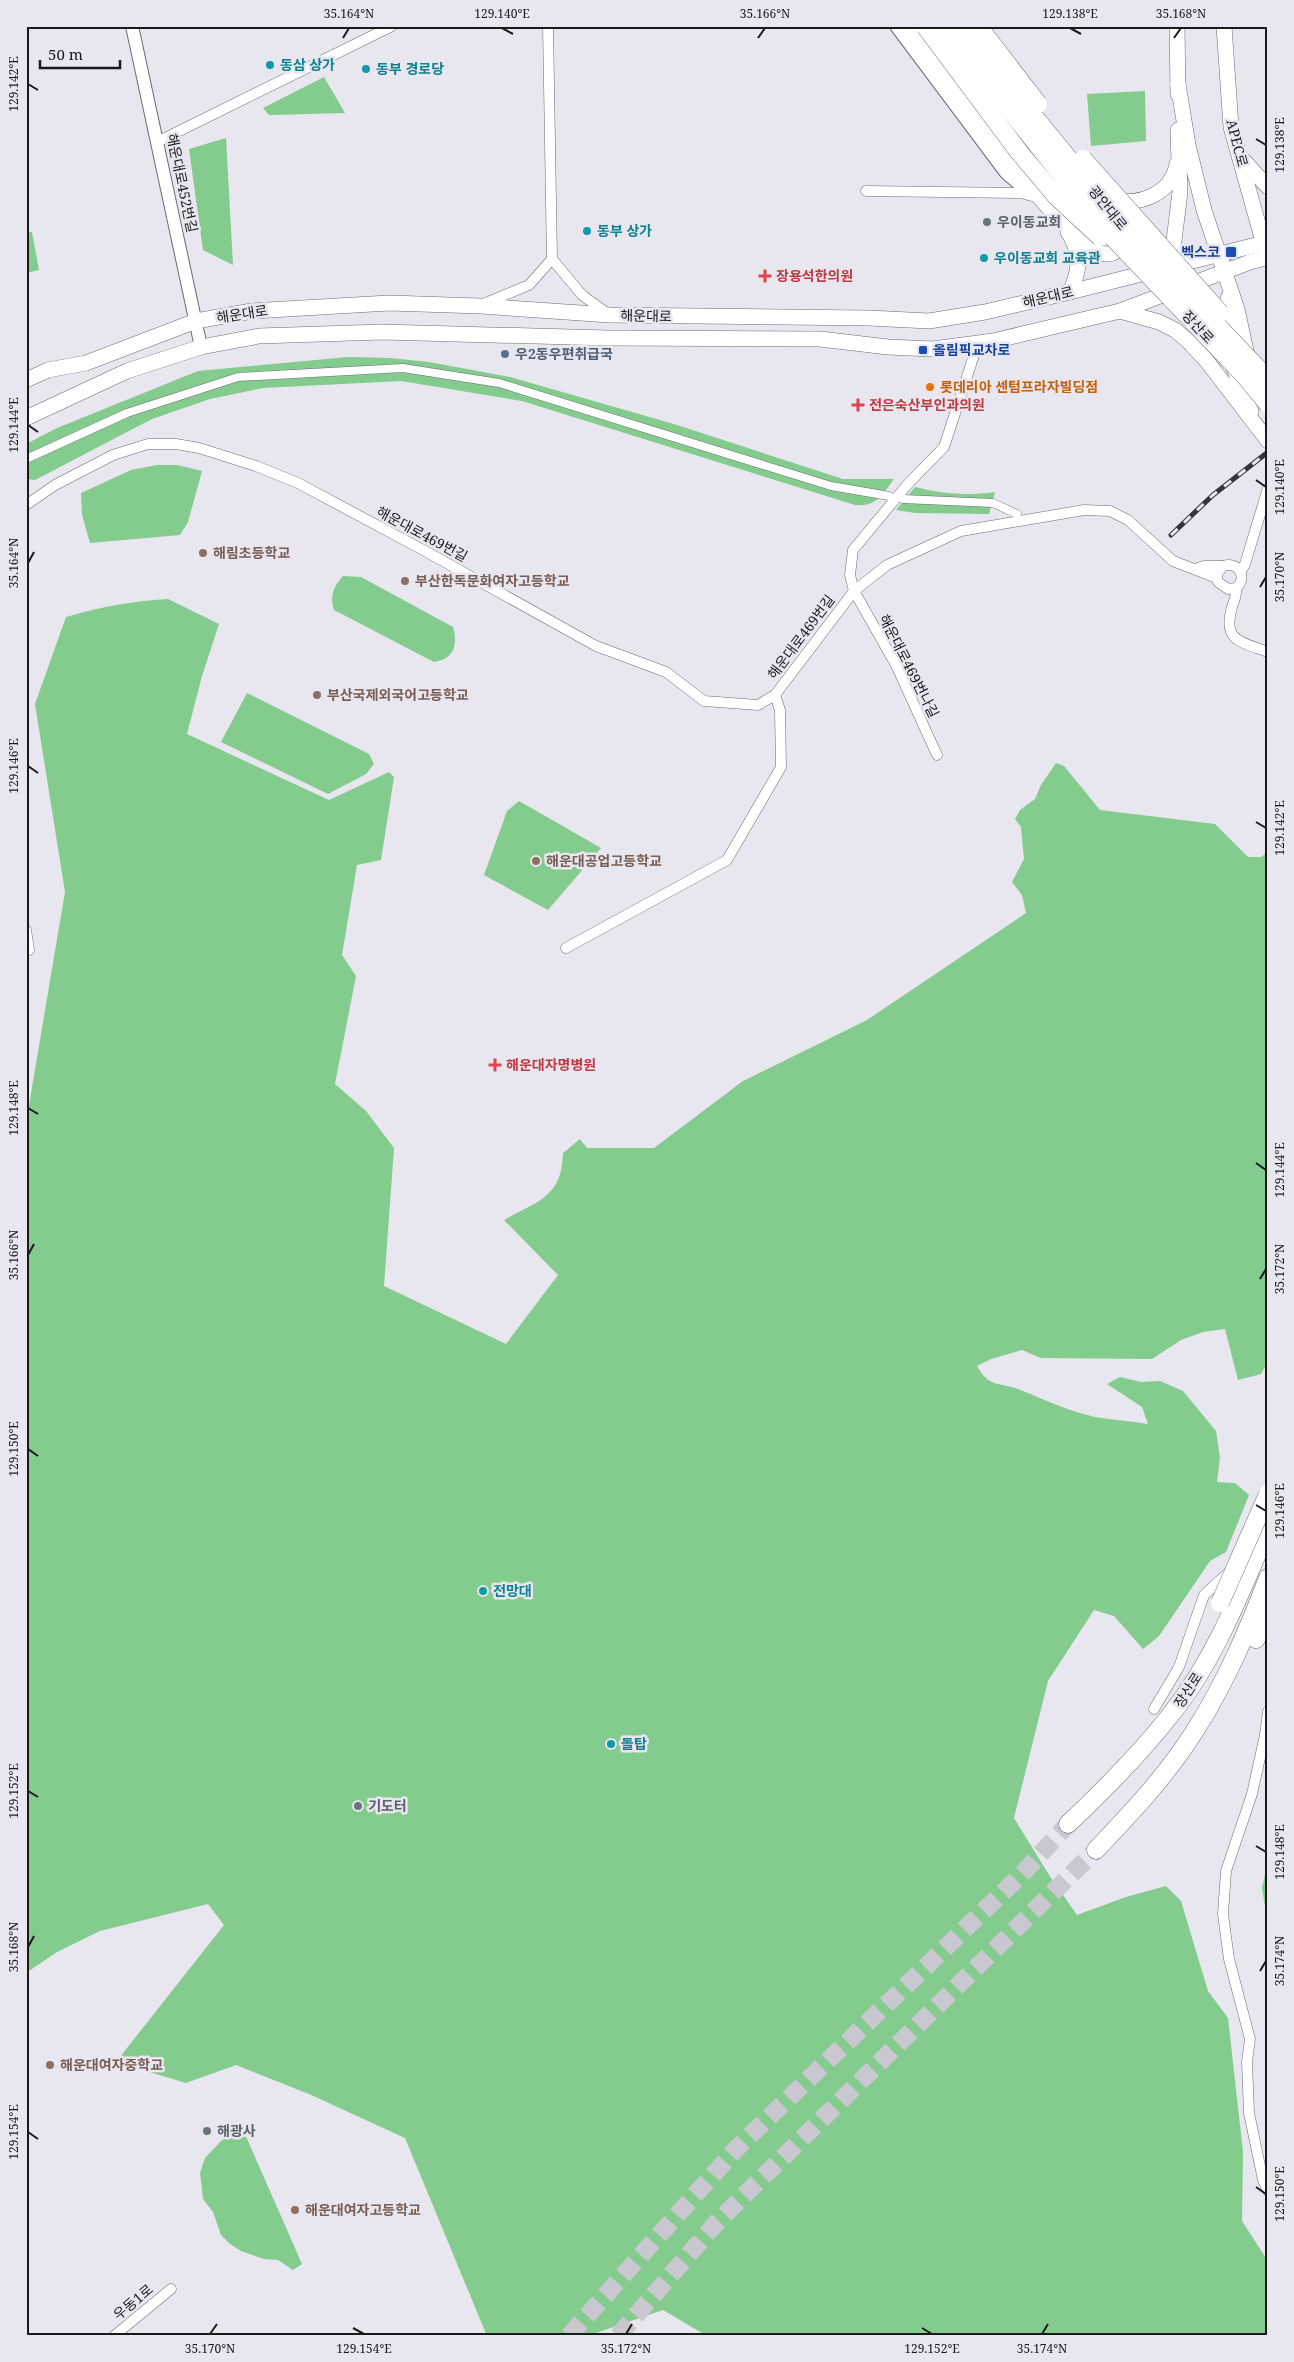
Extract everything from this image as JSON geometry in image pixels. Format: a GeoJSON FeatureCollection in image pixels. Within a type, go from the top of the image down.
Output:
{"type":"FeatureCollection","features":[{"type":"Feature","properties":{"kind":"highway"},"geometry":{"type":"LineString","coordinates":[[908,26],[1014,166],[1056,214]]}},
{"type":"Feature","properties":{"kind":"highway"},"geometry":{"type":"LineString","coordinates":[[925,26],[1019,152],[1056,196],[1105,242],[1126,252]]}},
{"type":"Feature","properties":{"kind":"highway","name":"광안대로"},"geometry":{"type":"LineString","coordinates":[[943,26],[1061,175],[1126,252]]}},
{"type":"Feature","properties":{"kind":"highway","name":"광안대로"},"geometry":{"type":"LineString","coordinates":[[960,26],[1130,234],[1268,378]]}},
{"type":"Feature","properties":{"kind":"highway"},"geometry":{"type":"LineString","coordinates":[[969,26],[1021,94]]}},
{"type":"Feature","properties":{"kind":"highway"},"geometry":{"type":"LineString","coordinates":[[978,26],[1086,162],[1232,326],[1268,378]]}},
{"type":"Feature","properties":{"kind":"highway","name":"장산로"},"geometry":{"type":"LineString","coordinates":[[1126,252],[1232,362],[1268,404]]}},
{"type":"Feature","properties":{"kind":"highway"},"geometry":{"type":"LineString","coordinates":[[1208,1658],[1220,1603],[1268,1494]]}},
{"type":"Feature","properties":{"kind":"highway","name":"장산로"},"geometry":{"type":"LineString","coordinates":[[1068,1824],[1126,1768],[1173,1712],[1208,1658],[1231,1615],[1268,1528]]}},
{"type":"Feature","properties":{"kind":"highway","name":"장산로"},"geometry":{"type":"LineString","coordinates":[[1096,1850],[1156,1784],[1195,1731],[1236,1656],[1268,1578]]}},
{"type":"Feature","properties":{"kind":"highway"},"geometry":{"type":"LineString","coordinates":[[1195,1731],[1221,1699],[1237,1674],[1268,1613]]}},
{"type":"Feature","properties":{"kind":"main road"},"geometry":{"type":"LineString","coordinates":[[950,26],[994,84],[1063,165],[1069,167],[1074,162],[1071,151]]}},
{"type":"Feature","properties":{"kind":"main road"},"geometry":{"type":"LineString","coordinates":[[1171,265],[1179,208],[1177,26]]}},
{"type":"Feature","properties":{"kind":"main road","name":"APEC로"},"geometry":{"type":"LineString","coordinates":[[1224,26],[1231,127],[1266,242],[1268,258]]}},
{"type":"Feature","properties":{"kind":"main road"},"geometry":{"type":"LineString","coordinates":[[994,84],[1021,94],[1171,265]]}},
{"type":"Feature","properties":{"kind":"main road"},"geometry":{"type":"LineString","coordinates":[[1178,84],[1188,145],[1204,210],[1236,308],[1251,372],[1257,390],[1268,412]]}},
{"type":"Feature","properties":{"kind":"main road"},"geometry":{"type":"LineString","coordinates":[[1112,199],[1127,203],[1138,202],[1159,191],[1173,179],[1179,151]]}},
{"type":"Feature","properties":{"kind":"main road"},"geometry":{"type":"LineString","coordinates":[[1239,154],[1268,187]]}},
{"type":"Feature","properties":{"kind":"main road"},"geometry":{"type":"LineString","coordinates":[[1056,214],[1081,240],[1097,252],[1107,255],[1121,247],[1124,238],[1123,224],[1112,199]]}},
{"type":"Feature","properties":{"kind":"main road"},"geometry":{"type":"LineString","coordinates":[[1056,214],[1072,238],[1078,256],[1078,274],[1070,292]]}},
{"type":"Feature","properties":{"kind":"main road","name":"해운대로"},"geometry":{"type":"LineString","coordinates":[[26,380],[48,370],[86,363],[196,321],[252,311],[301,306],[389,303],[480,306],[610,315],[869,318],[929,321],[985,312],[1266,242]]}},
{"type":"Feature","properties":{"kind":"main road","name":"해운대로"},"geometry":{"type":"LineString","coordinates":[[26,418],[127,370],[201,347],[259,336],[382,332],[608,338],[820,339],[888,347],[933,349],[978,343],[1120,311],[1268,258]]}},
{"type":"Feature","properties":{"kind":"main road"},"geometry":{"type":"LineString","coordinates":[[1229,289],[1227,306],[1231,354],[1238,382],[1264,436]]}},
{"type":"Feature","properties":{"kind":"main road"},"geometry":{"type":"LineString","coordinates":[[1120,311],[1159,322],[1175,330],[1188,341],[1206,360],[1264,436]]}},
{"type":"Feature","properties":{"kind":"street","name":"해운대로452번길"},"geometry":{"type":"LineString","coordinates":[[132,26],[201,347]]}},
{"type":"Feature","properties":{"kind":"street"},"geometry":{"type":"LineString","coordinates":[[157,142],[392,26]]}},
{"type":"Feature","properties":{"kind":"street"},"geometry":{"type":"LineString","coordinates":[[548,26],[552,259],[582,295],[610,315]]}},
{"type":"Feature","properties":{"kind":"street"},"geometry":{"type":"LineString","coordinates":[[896,26],[1006,173],[1056,214]]}},
{"type":"Feature","properties":{"kind":"street"},"geometry":{"type":"LineString","coordinates":[[866,190],[1021,193],[1033,196]]}},
{"type":"Feature","properties":{"kind":"street"},"geometry":{"type":"LineString","coordinates":[[480,306],[529,285],[552,259]]}},
{"type":"Feature","properties":{"kind":"street"},"geometry":{"type":"LineString","coordinates":[[854,591],[850,575],[853,550],[907,485],[944,447],[978,343]]}},
{"type":"Feature","properties":{"kind":"street"},"geometry":{"type":"LineString","coordinates":[[26,459],[127,413],[238,377],[404,368],[499,382],[831,486],[889,496]]}},
{"type":"Feature","properties":{"kind":"street","name":"해운대로469번길"},"geometry":{"type":"LineString","coordinates":[[26,505],[55,486],[112,455],[148,444],[176,444],[199,448],[256,466],[298,483],[425,550],[596,646],[666,672],[704,701],[758,705],[775,695],[854,591],[887,565],[961,531],[1092,510],[1117,514],[1128,520],[1173,561],[1217,578],[1224,588],[1236,588]]}},
{"type":"Feature","properties":{"kind":"street"},"geometry":{"type":"LineString","coordinates":[[1266,490],[1245,564],[1240,571],[1241,582],[1236,588],[1237,593],[1229,619],[1230,632],[1238,640],[1268,652]]}},
{"type":"Feature","properties":{"kind":"street"},"geometry":{"type":"LineString","coordinates":[[903,499],[993,503],[1017,514]]}},
{"type":"Feature","properties":{"kind":"street"},"geometry":{"type":"LineString","coordinates":[[1195,569],[1204,566],[1233,565],[1240,571]]}},
{"type":"Feature","properties":{"kind":"street"},"geometry":{"type":"LineString","coordinates":[[1217,578],[1223,566]]}},
{"type":"Feature","properties":{"kind":"street","name":"해운대로469번나길"},"geometry":{"type":"LineString","coordinates":[[854,591],[896,665],[937,755]]}},
{"type":"Feature","properties":{"kind":"street"},"geometry":{"type":"LineString","coordinates":[[566,948],[728,860],[781,767],[780,710],[775,695]]}},
{"type":"Feature","properties":{"kind":"street"},"geometry":{"type":"LineString","coordinates":[[26,930],[29,950]]}},
{"type":"Feature","properties":{"kind":"street"},"geometry":{"type":"LineString","coordinates":[[1154,1709],[1179,1667],[1204,1595],[1244,1558],[1268,1506]]}},
{"type":"Feature","properties":{"kind":"street"},"geometry":{"type":"LineString","coordinates":[[1268,1712],[1252,1794],[1226,1871],[1223,1914],[1229,1959],[1250,2039],[1247,2062],[1250,2113],[1263,2180],[1268,2191]]}},
{"type":"Feature","properties":{"kind":"street","name":"우동1로"},"geometry":{"type":"LineString","coordinates":[[114,2336],[171,2289]]}},
{"type":"Feature","properties":{"kind":"green space"},"geometry":{"type":"Polygon","coordinates":[[[324,77],[345,113],[269,115],[263,108],[324,77]]]}},
{"type":"Feature","properties":{"kind":"green space"},"geometry":{"type":"Polygon","coordinates":[[[1145,91],[1146,141],[1091,146],[1087,94],[1145,91]]]}},
{"type":"Feature","properties":{"kind":"green space"},"geometry":{"type":"Polygon","coordinates":[[[226,138],[233,265],[203,250],[189,149],[226,138]]]}},
{"type":"Feature","properties":{"kind":"green space"},"geometry":{"type":"Polygon","coordinates":[[[32,232],[39,270],[26,273],[26,233],[32,232]]]}},
{"type":"Feature","properties":{"kind":"green space"},"geometry":{"type":"Polygon","coordinates":[[[348,357],[390,358],[429,362],[510,377],[674,424],[843,479],[894,479],[874,502],[855,505],[522,401],[401,381],[263,388],[210,399],[152,419],[35,480],[26,479],[26,444],[57,428],[198,371],[348,357]]]}},
{"type":"Feature","properties":{"kind":"green space"},"geometry":{"type":"Polygon","coordinates":[[[157,465],[177,465],[202,471],[188,522],[180,535],[90,543],[82,515],[81,493],[131,470],[157,465]]]}},
{"type":"Feature","properties":{"kind":"green space"},"geometry":{"type":"Polygon","coordinates":[[[915,487],[955,494],[995,492],[989,514],[915,513],[896,510],[915,487]]]}},
{"type":"Feature","properties":{"kind":"green space"},"geometry":{"type":"Polygon","coordinates":[[[343,576],[361,577],[453,627],[455,640],[453,650],[446,658],[434,662],[334,610],[333,592],[343,576]]]}},
{"type":"Feature","properties":{"kind":"green space"},"geometry":{"type":"Polygon","coordinates":[[[168,599],[219,624],[202,676],[187,734],[329,800],[389,772],[394,777],[381,860],[357,865],[342,955],[356,976],[335,1084],[366,1111],[394,1148],[384,1286],[506,1344],[558,1275],[504,1220],[537,1202],[553,1189],[562,1168],[563,1153],[580,1139],[587,1148],[654,1148],[743,1081],[867,1020],[1026,913],[1022,895],[1012,882],[1024,859],[1021,827],[1015,819],[1020,810],[1035,799],[1041,785],[1056,763],[1064,766],[1100,810],[1215,824],[1248,857],[1261,857],[1268,852],[1268,1361],[1261,1374],[1238,1380],[1225,1329],[1203,1332],[1181,1340],[1152,1359],[1041,1358],[1022,1350],[991,1359],[977,1366],[981,1373],[990,1381],[1018,1389],[1075,1411],[1095,1417],[1148,1424],[1142,1407],[1107,1384],[1120,1377],[1141,1382],[1160,1381],[1183,1391],[1216,1431],[1220,1457],[1217,1482],[1235,1483],[1249,1495],[1226,1552],[1210,1561],[1159,1636],[1143,1649],[1114,1616],[1094,1610],[1048,1681],[1014,1818],[1049,1875],[1077,1915],[1126,1897],[1166,1886],[1181,1901],[1208,1991],[1228,2018],[1243,2152],[1242,2221],[1266,2258],[1268,2336],[707,2336],[663,2310],[587,2336],[487,2336],[405,2138],[309,2094],[236,2065],[186,2083],[116,2062],[224,1925],[208,1904],[100,1931],[57,1952],[26,1973],[26,1123],[65,892],[35,704],[66,617],[116,605],[168,599]]]}},
{"type":"Feature","properties":{"kind":"green space"},"geometry":{"type":"Polygon","coordinates":[[[247,693],[369,754],[374,764],[366,774],[328,794],[221,742],[247,693]]]}},
{"type":"Feature","properties":{"kind":"green space"},"geometry":{"type":"Polygon","coordinates":[[[519,801],[601,848],[548,910],[484,875],[507,811],[519,801]]]}},
{"type":"Feature","properties":{"kind":"green space"},"geometry":{"type":"Polygon","coordinates":[[[1268,1861],[1268,1925],[1262,1888],[1268,1861]]]}},
{"type":"Feature","properties":{"kind":"green space"},"geometry":{"type":"Polygon","coordinates":[[[244,2132],[302,2264],[293,2270],[278,2260],[264,2259],[241,2251],[230,2244],[221,2235],[213,2212],[203,2199],[200,2173],[205,2158],[222,2140],[244,2132]]]}},
{"type":"Feature","properties":{"kind":"tunnel"},"geometry":{"type":"LineString","coordinates":[[569,2336],[736,2149],[1022,1874],[1068,1824]]}},
{"type":"Feature","properties":{"kind":"tunnel"},"geometry":{"type":"LineString","coordinates":[[618,2336],[717,2222],[1096,1850]]}},
{"type":"Feature","properties":{"kind":"railway"},"geometry":{"type":"LineString","coordinates":[[1171,535],[1213,495],[1268,452]]}},
{"type":"Feature","properties":{"kind":"place","name":"동삼 상가"},"geometry":{"type":"Point","coordinates":[270,65]}},
{"type":"Feature","properties":{"kind":"place","name":"동부 경로당"},"geometry":{"type":"Point","coordinates":[366,69]}},
{"type":"Feature","properties":{"kind":"place","name":"우이동교회"},"geometry":{"type":"Point","coordinates":[987,222]}},
{"type":"Feature","properties":{"kind":"place","name":"동부 상가"},"geometry":{"type":"Point","coordinates":[587,231]}},
{"type":"Feature","properties":{"kind":"place","name":"벡스코"},"geometry":{"type":"Point","coordinates":[1231,252]}},
{"type":"Feature","properties":{"kind":"place","name":"우이동교회 교육관"},"geometry":{"type":"Point","coordinates":[984,258]}},
{"type":"Feature","properties":{"kind":"place","name":"장용석한의원"},"geometry":{"type":"Point","coordinates":[765,276]}},
{"type":"Feature","properties":{"kind":"place","name":"올림픽교차로"},"geometry":{"type":"Point","coordinates":[923,350]}},
{"type":"Feature","properties":{"kind":"place","name":"우2동우편취급국"},"geometry":{"type":"Point","coordinates":[505,354]}},
{"type":"Feature","properties":{"kind":"place","name":"롯데리아 센텀프라자빌딩점"},"geometry":{"type":"Point","coordinates":[930,387]}},
{"type":"Feature","properties":{"kind":"place","name":"전은숙산부인과의원"},"geometry":{"type":"Point","coordinates":[858,405]}},
{"type":"Feature","properties":{"kind":"place","name":"해림초등학교"},"geometry":{"type":"Point","coordinates":[203,553]}},
{"type":"Feature","properties":{"kind":"place","name":"부산한독문화여자고등학교"},"geometry":{"type":"Point","coordinates":[405,581]}},
{"type":"Feature","properties":{"kind":"place","name":"부산국제외국어고등학교"},"geometry":{"type":"Point","coordinates":[317,695]}},
{"type":"Feature","properties":{"kind":"place","name":"해운대공업고등학교"},"geometry":{"type":"Point","coordinates":[536,861]}},
{"type":"Feature","properties":{"kind":"place","name":"해운대자명병원"},"geometry":{"type":"Point","coordinates":[495,1065]}},
{"type":"Feature","properties":{"kind":"place","name":"전망대"},"geometry":{"type":"Point","coordinates":[483,1591]}},
{"type":"Feature","properties":{"kind":"place","name":"돌탑"},"geometry":{"type":"Point","coordinates":[611,1744]}},
{"type":"Feature","properties":{"kind":"place","name":"기도터"},"geometry":{"type":"Point","coordinates":[358,1806]}},
{"type":"Feature","properties":{"kind":"place","name":"해운대여자중학교"},"geometry":{"type":"Point","coordinates":[50,2065]}},
{"type":"Feature","properties":{"kind":"place","name":"해광사"},"geometry":{"type":"Point","coordinates":[207,2131]}},
{"type":"Feature","properties":{"kind":"place","name":"해운대여자고등학교"},"geometry":{"type":"Point","coordinates":[295,2210]}}]}
